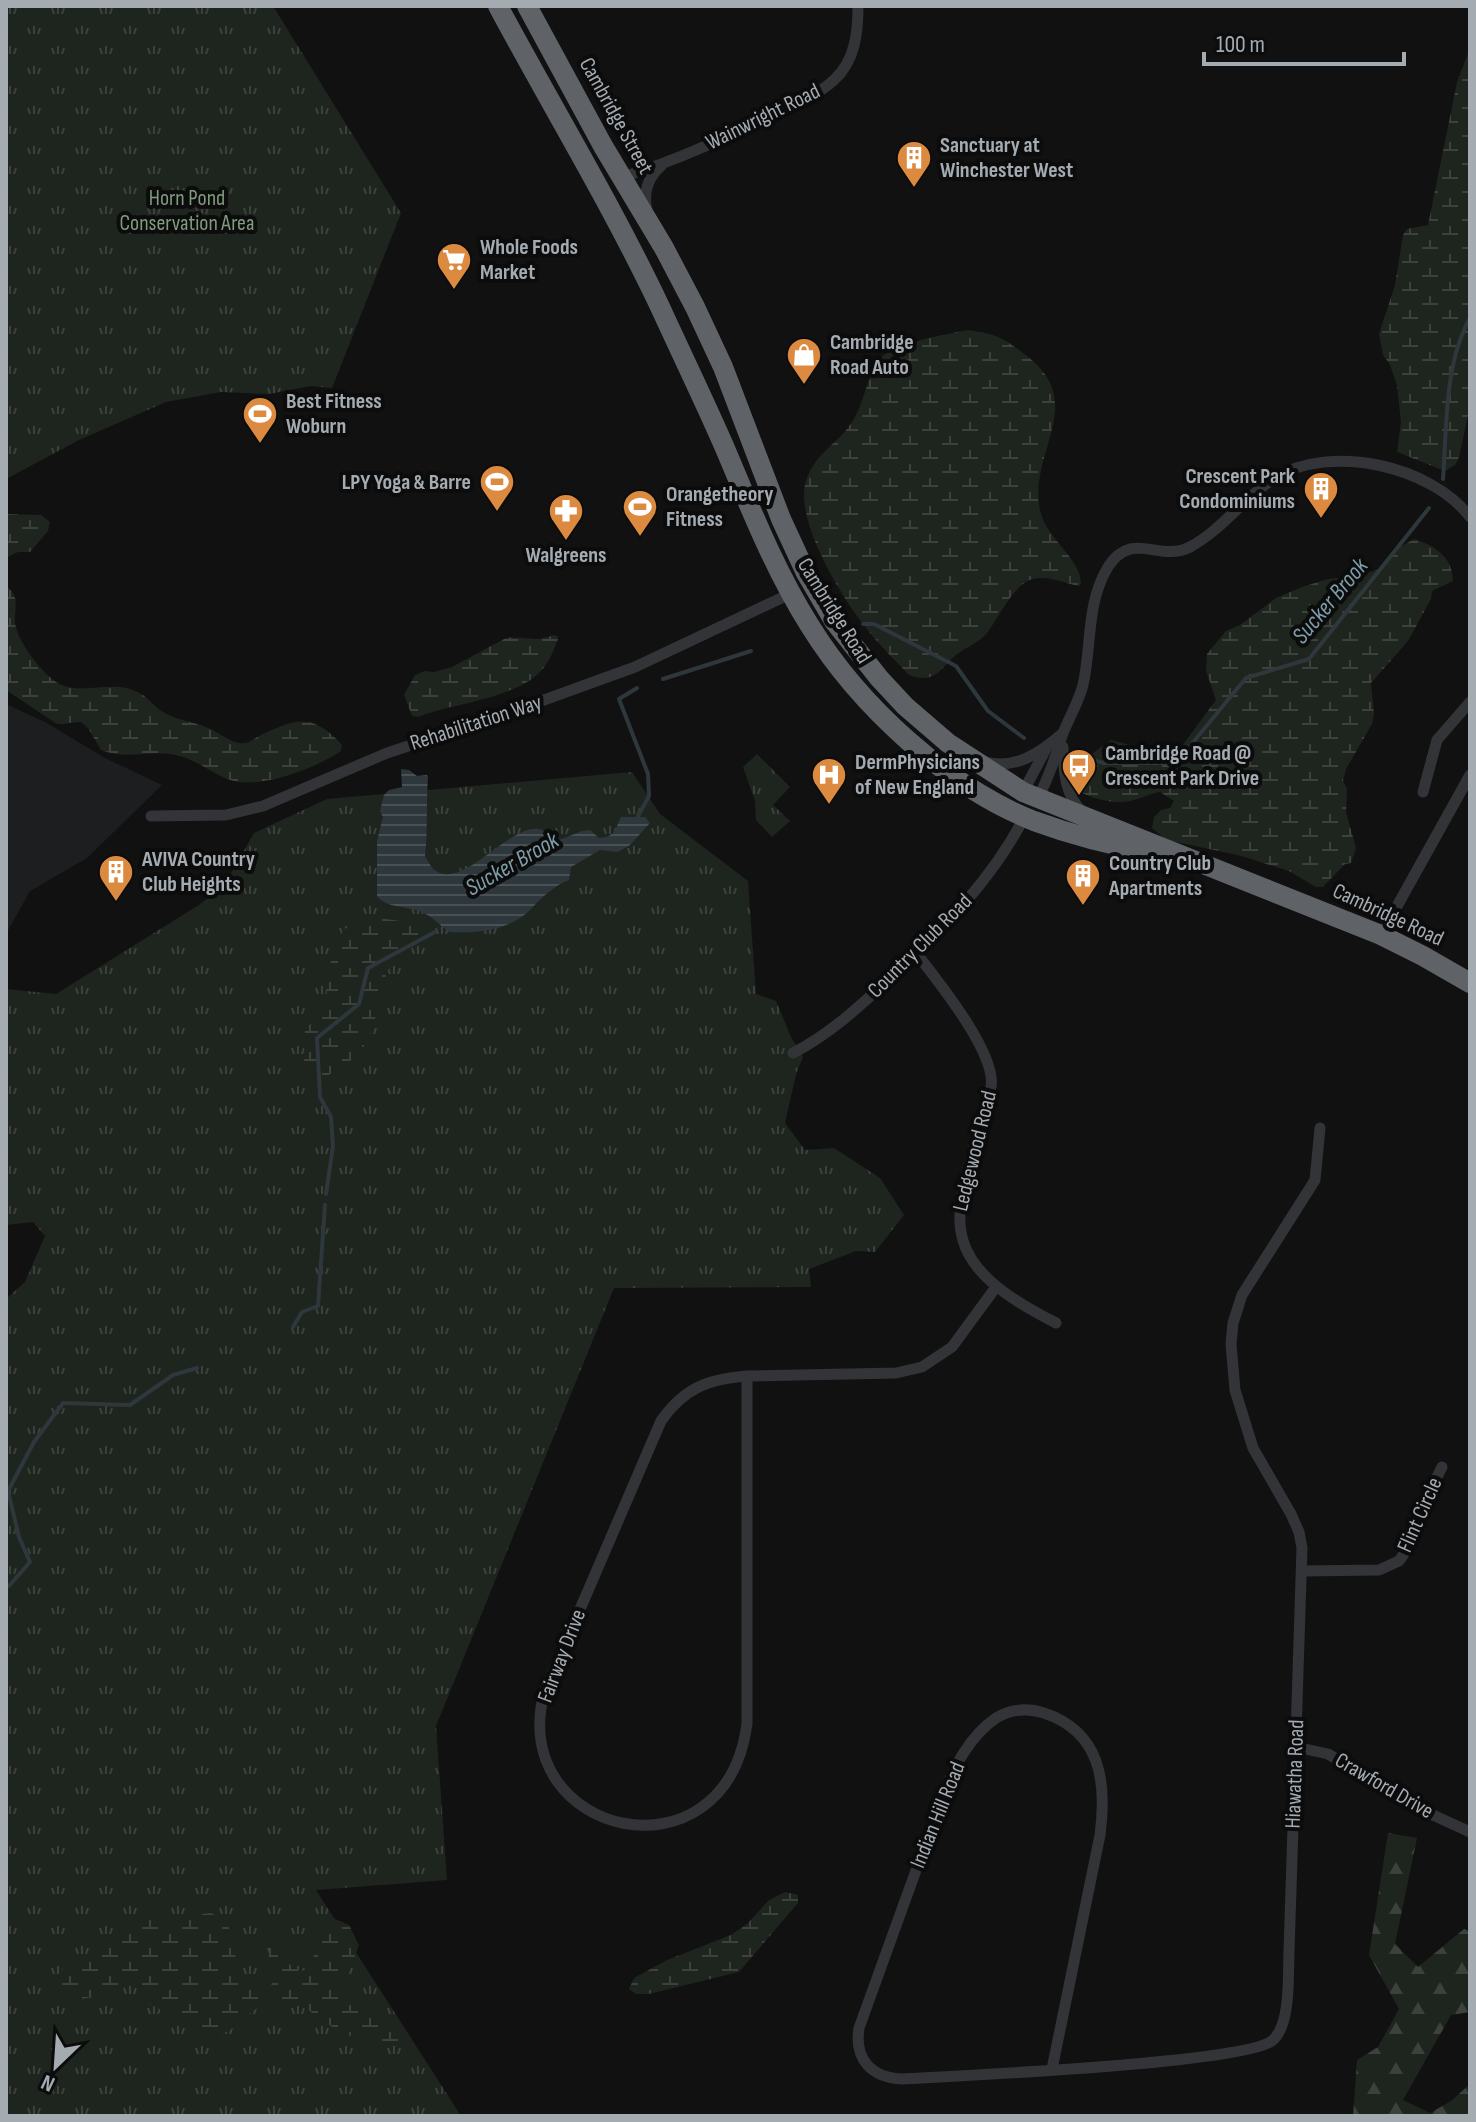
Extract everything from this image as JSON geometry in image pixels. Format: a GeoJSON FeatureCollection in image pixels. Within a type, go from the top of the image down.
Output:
{"type":"FeatureCollection","features":[{"type":"Feature","properties":{"kind":"highway"},"geometry":{"type":"LineString","coordinates":[[498,6],[531,67],[554,53]]}},
{"type":"Feature","properties":{"kind":"highway","name":"Cambridge Street"},"geometry":{"type":"LineString","coordinates":[[527,6],[664,248]]}},
{"type":"Feature","properties":{"kind":"highway","name":"Cambridge Road"},"geometry":{"type":"LineString","coordinates":[[531,67],[632,249],[723,445],[758,529],[808,623],[855,689],[892,727],[974,788],[1025,816],[1083,836],[1194,860]]}},
{"type":"Feature","properties":{"kind":"highway","name":"Cambridge Road"},"geometry":{"type":"LineString","coordinates":[[664,248],[713,345],[797,554],[834,621],[886,685],[948,743],[1031,795],[1381,935],[1470,983]]}},
{"type":"Feature","properties":{"kind":"highway"},"geometry":{"type":"LineString","coordinates":[[723,445],[749,433]]}},
{"type":"Feature","properties":{"kind":"highway"},"geometry":{"type":"LineString","coordinates":[[1025,816],[1031,795]]}},
{"type":"Feature","properties":{"kind":"street","name":"Wainwright Road"},"geometry":{"type":"LineString","coordinates":[[622,177],[662,165],[807,98],[835,80],[853,50],[858,6]]}},
{"type":"Feature","properties":{"kind":"street"},"geometry":{"type":"LineString","coordinates":[[662,165],[648,184],[645,199],[648,214],[664,248]]}},
{"type":"Feature","properties":{"kind":"street"},"geometry":{"type":"LineString","coordinates":[[1031,795],[1052,772],[1083,683],[1095,595],[1110,565],[1122,552],[1135,547],[1169,552],[1190,547],[1278,476],[1323,464],[1366,463],[1401,472],[1443,491],[1470,517]]}},
{"type":"Feature","properties":{"kind":"street","name":"Rehabilitation Way"},"geometry":{"type":"LineString","coordinates":[[151,816],[226,815],[263,806],[367,761],[635,667],[792,593]]}},
{"type":"Feature","properties":{"kind":"street"},"geometry":{"type":"LineString","coordinates":[[1423,792],[1437,740],[1470,702]]}},
{"type":"Feature","properties":{"kind":"street"},"geometry":{"type":"LineString","coordinates":[[948,743],[981,761],[996,765],[1028,758],[1063,734]]}},
{"type":"Feature","properties":{"kind":"street"},"geometry":{"type":"LineString","coordinates":[[1063,734],[1068,791],[1079,809],[1093,820]]}},
{"type":"Feature","properties":{"kind":"street"},"geometry":{"type":"LineString","coordinates":[[1031,795],[1049,746]]}},
{"type":"Feature","properties":{"kind":"street"},"geometry":{"type":"LineString","coordinates":[[1381,935],[1470,775]]}},
{"type":"Feature","properties":{"kind":"street","name":"Country Club Road"},"geometry":{"type":"LineString","coordinates":[[793,1053],[840,1024],[941,932],[1008,847],[1025,816]]}},
{"type":"Feature","properties":{"kind":"street","name":"Ledgewood Road"},"geometry":{"type":"LineString","coordinates":[[917,954],[968,1026],[991,1071],[991,1087],[959,1204],[959,1233],[967,1254],[996,1287],[1017,1304],[1056,1323]]}},
{"type":"Feature","properties":{"kind":"street","name":"Hiawatha Road"},"geometry":{"type":"LineString","coordinates":[[866,2065],[881,2076],[903,2079],[1052,2069],[1242,2052],[1267,2045],[1277,2036],[1287,1999],[1301,1540],[1297,1525],[1260,1464],[1248,1434],[1233,1379],[1231,1344],[1237,1310],[1250,1280],[1315,1180],[1320,1128]]}},
{"type":"Feature","properties":{"kind":"street","name":"Fairway Drive"},"geometry":{"type":"LineString","coordinates":[[747,1376],[747,1724],[743,1748],[725,1786],[694,1813],[653,1826],[619,1823],[583,1807],[563,1789],[552,1771],[540,1735],[541,1706],[661,1421],[679,1400],[702,1384],[720,1378],[747,1376],[896,1373],[922,1367],[938,1358],[958,1340],[996,1287]]}},
{"type":"Feature","properties":{"kind":"street","name":"Flint Circle"},"geometry":{"type":"LineString","coordinates":[[1302,1571],[1379,1570],[1399,1561],[1411,1544],[1425,1501],[1442,1467]]}},
{"type":"Feature","properties":{"kind":"street","name":"Indian Hill Road"},"geometry":{"type":"LineString","coordinates":[[866,2065],[859,2050],[859,2028],[950,1779],[966,1748],[986,1727],[1003,1714],[1024,1709],[1059,1719],[1083,1736],[1095,1757],[1103,1795],[1100,1835],[1052,2069]]}},
{"type":"Feature","properties":{"kind":"street","name":"Crawford Drive"},"geometry":{"type":"LineString","coordinates":[[1296,1747],[1328,1754],[1422,1810],[1470,1832]]}},
{"type":"Feature","properties":{"kind":"shaded area"},"geometry":{"type":"Polygon","coordinates":[[[6,704],[162,785],[87,858],[30,891],[6,934],[6,704]]]}},
{"type":"Feature","properties":{"kind":"green space","name":"Horn Pond Conservation Area"},"geometry":{"type":"Polygon","coordinates":[[[6,6],[273,6],[401,213],[332,388],[311,386],[269,394],[221,392],[166,402],[79,440],[6,479],[6,6]]]}},
{"type":"Feature","properties":{"kind":"green space"},"geometry":{"type":"Polygon","coordinates":[[[1470,48],[1470,405],[1459,458],[1455,465],[1445,471],[1397,452],[1401,422],[1397,385],[1383,355],[1379,334],[1395,285],[1403,235],[1407,229],[1428,225],[1457,82],[1470,48]]]}},
{"type":"Feature","properties":{"kind":"green space"},"geometry":{"type":"Polygon","coordinates":[[[968,330],[994,335],[1012,345],[1045,375],[1054,393],[1052,429],[1038,489],[1040,510],[1049,530],[1075,565],[1081,583],[1079,586],[1043,578],[1024,583],[984,636],[956,655],[937,674],[918,678],[909,675],[874,638],[832,576],[807,515],[804,497],[806,481],[815,462],[854,419],[877,362],[883,356],[919,341],[968,330]]]}},
{"type":"Feature","properties":{"kind":"green space"},"geometry":{"type":"Polygon","coordinates":[[[6,514],[41,515],[50,522],[48,531],[30,552],[18,552],[6,558],[6,514]]]}},
{"type":"Feature","properties":{"kind":"green space"},"geometry":{"type":"Polygon","coordinates":[[[1414,539],[1441,553],[1452,572],[1453,581],[1432,591],[1431,599],[1408,641],[1371,683],[1372,724],[1346,769],[1343,781],[1347,789],[1346,812],[1356,848],[1351,863],[1345,864],[1323,887],[1316,887],[1289,871],[1238,855],[1166,840],[1152,828],[1154,817],[1161,810],[1170,808],[1174,801],[1160,792],[1134,800],[1113,802],[1080,792],[1075,779],[1081,766],[1111,740],[1176,754],[1216,700],[1206,671],[1207,654],[1226,631],[1240,625],[1276,598],[1302,587],[1377,570],[1388,562],[1398,548],[1414,539]]]}},
{"type":"Feature","properties":{"kind":"green space"},"geometry":{"type":"Polygon","coordinates":[[[6,585],[15,599],[15,623],[26,649],[40,667],[62,685],[72,688],[131,689],[170,716],[211,729],[241,743],[295,722],[313,723],[342,745],[341,751],[287,776],[242,782],[230,780],[180,756],[121,754],[101,750],[81,722],[57,724],[6,690],[6,585]]]}},
{"type":"Feature","properties":{"kind":"green space"},"geometry":{"type":"Polygon","coordinates":[[[553,635],[558,639],[546,665],[529,681],[499,694],[418,717],[412,716],[404,695],[415,675],[452,667],[506,638],[535,639],[553,635]]]}},
{"type":"Feature","properties":{"kind":"green space"},"geometry":{"type":"Polygon","coordinates":[[[757,754],[790,787],[773,805],[790,821],[772,837],[756,820],[755,801],[743,767],[757,754]]]}},
{"type":"Feature","properties":{"kind":"green space"},"geometry":{"type":"Polygon","coordinates":[[[632,772],[660,814],[748,881],[756,994],[776,1001],[803,1057],[785,1123],[805,1150],[834,1148],[880,1178],[904,1215],[875,1252],[856,1251],[809,1269],[811,1287],[614,1288],[436,1726],[447,1880],[316,1890],[461,2116],[6,2116],[6,1299],[25,1282],[45,1236],[33,1222],[6,1225],[6,989],[56,994],[199,905],[225,884],[254,833],[327,799],[632,772]]]}},
{"type":"Feature","properties":{"kind":"green space"},"geometry":{"type":"Polygon","coordinates":[[[374,917],[412,924],[428,938],[404,951],[392,963],[382,987],[373,1026],[361,1050],[340,1068],[317,1083],[313,1082],[304,1063],[305,1029],[322,1010],[333,951],[345,929],[355,922],[374,917]]]}},
{"type":"Feature","properties":{"kind":"green space"},"geometry":{"type":"Polygon","coordinates":[[[1388,1833],[1417,1838],[1395,1944],[1418,1967],[1464,1929],[1470,1931],[1470,2012],[1451,2015],[1403,2100],[1430,2113],[1451,2101],[1470,2084],[1470,2116],[1353,2116],[1357,2060],[1378,2047],[1399,2009],[1369,1955],[1388,1833]]]}},
{"type":"Feature","properties":{"kind":"green space"},"geometry":{"type":"Polygon","coordinates":[[[785,1892],[798,1895],[798,1903],[739,1972],[649,1994],[636,1994],[629,1989],[634,1978],[667,1960],[731,1935],[748,1923],[769,1900],[785,1892]]]}},
{"type":"Feature","properties":{"kind":"green space"},"geometry":{"type":"Polygon","coordinates":[[[211,1913],[230,1930],[242,1980],[258,1989],[271,1986],[270,1945],[275,1942],[294,1968],[305,1970],[313,1959],[324,1922],[331,1917],[349,1925],[359,1945],[337,1991],[340,2000],[393,2027],[400,2032],[399,2041],[392,2045],[354,2037],[303,2007],[284,2001],[263,2005],[231,2029],[214,2035],[149,2004],[134,1985],[126,1983],[106,1995],[81,1999],[60,1984],[60,1974],[72,1961],[119,1941],[146,1920],[211,1913]]]}},
{"type":"Feature","properties":{"kind":"water"},"geometry":{"type":"Polygon","coordinates":[[[401,769],[428,777],[425,856],[434,870],[447,874],[473,865],[527,830],[539,829],[554,840],[590,830],[599,838],[612,834],[621,817],[645,817],[650,823],[630,845],[618,852],[600,850],[571,867],[569,880],[553,888],[514,922],[482,931],[449,932],[425,914],[386,903],[377,896],[377,841],[383,817],[380,811],[384,795],[389,790],[402,787],[401,769]]]}},
{"type":"Feature","properties":{"kind":"waterway","name":"Sucker Brook"},"geometry":{"type":"LineString","coordinates":[[1443,479],[1451,375],[1455,355],[1470,318]]}},
{"type":"Feature","properties":{"kind":"waterway","name":"Sucker Brook"},"geometry":{"type":"LineString","coordinates":[[1084,758],[1104,763],[1176,763],[1246,678],[1309,659],[1429,508]]}},
{"type":"Feature","properties":{"kind":"waterway","name":"Sucker Brook"},"geometry":{"type":"LineString","coordinates":[[863,624],[874,624],[956,666],[988,711],[1024,738]]}},
{"type":"Feature","properties":{"kind":"waterway","name":"Sucker Brook"},"geometry":{"type":"LineString","coordinates":[[663,679],[751,651]]}},
{"type":"Feature","properties":{"kind":"waterway","name":"Sucker Brook"},"geometry":{"type":"LineString","coordinates":[[637,688],[619,699],[648,774],[649,796],[637,818]]}},
{"type":"Feature","properties":{"kind":"waterway","name":"Sucker Brook"},"geometry":{"type":"LineString","coordinates":[[326,1194],[333,1146],[331,1117],[320,1097],[317,1038],[359,1004],[368,968],[435,932]]}},
{"type":"Feature","properties":{"kind":"waterway","name":"Sucker Brook"},"geometry":{"type":"LineString","coordinates":[[293,1327],[302,1312],[318,1306],[325,1205]]}},
{"type":"Feature","properties":{"kind":"waterway","name":"Sucker Brook"},"geometry":{"type":"LineString","coordinates":[[6,1585],[9,1586],[30,1562],[19,1537],[8,1491],[34,1442],[63,1403],[130,1405],[173,1375],[197,1368]]}},
{"type":"Feature","properties":{"kind":"place","name":"Sanctuary at Winchester West"},"geometry":{"type":"Point","coordinates":[914,189]}},
{"type":"Feature","properties":{"kind":"place","name":"Whole Foods Market"},"geometry":{"type":"Point","coordinates":[454,291]}},
{"type":"Feature","properties":{"kind":"place","name":"Cambridge Road Auto"},"geometry":{"type":"Point","coordinates":[804,386]}},
{"type":"Feature","properties":{"kind":"place","name":"Best Fitness Woburn"},"geometry":{"type":"Point","coordinates":[260,445]}},
{"type":"Feature","properties":{"kind":"place","name":"LPY Yoga & Barre"},"geometry":{"type":"Point","coordinates":[497,513]}},
{"type":"Feature","properties":{"kind":"place","name":"Crescent Park Condominiums"},"geometry":{"type":"Point","coordinates":[1321,520]}},
{"type":"Feature","properties":{"kind":"place","name":"Orangetheory Fitness"},"geometry":{"type":"Point","coordinates":[640,538]}},
{"type":"Feature","properties":{"kind":"place","name":"Walgreens"},"geometry":{"type":"Point","coordinates":[566,542]}},
{"type":"Feature","properties":{"kind":"place","name":"Cambridge Road @ Crescent Park Drive"},"geometry":{"type":"Point","coordinates":[1079,797]}},
{"type":"Feature","properties":{"kind":"place","name":"DermPhysicians of New England"},"geometry":{"type":"Point","coordinates":[829,806]}},
{"type":"Feature","properties":{"kind":"place","name":"AVIVA Country Club Heights"},"geometry":{"type":"Point","coordinates":[116,903]}},
{"type":"Feature","properties":{"kind":"place","name":"Country Club Apartments"},"geometry":{"type":"Point","coordinates":[1083,907]}}]}
